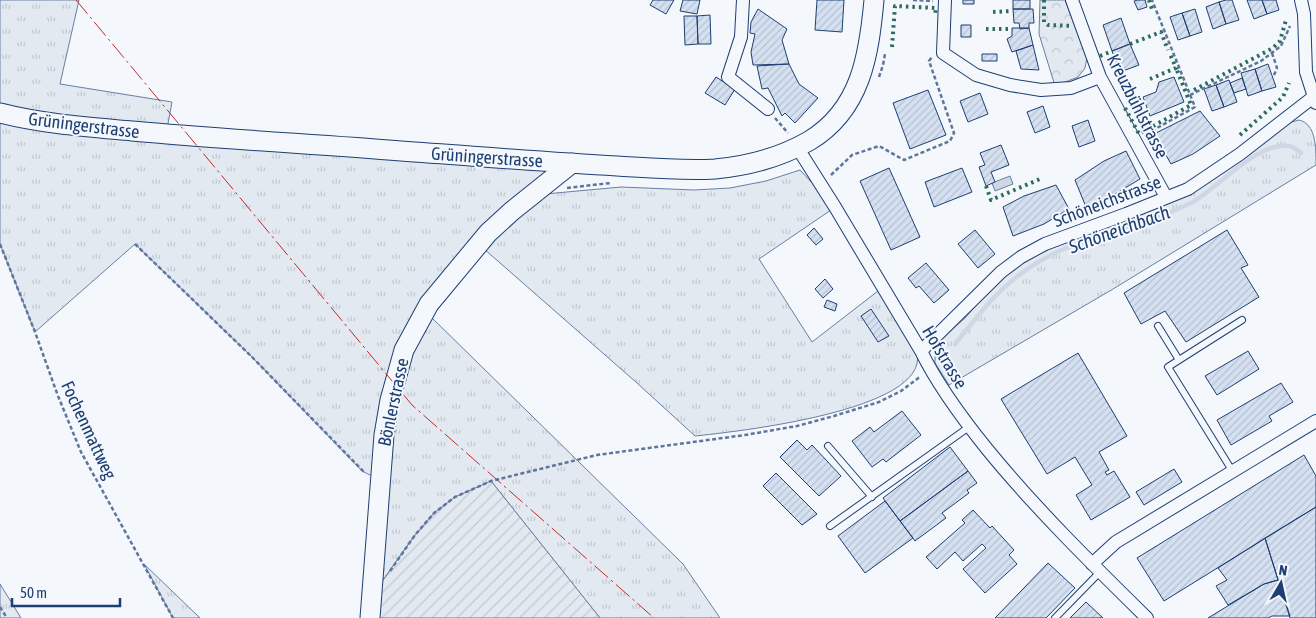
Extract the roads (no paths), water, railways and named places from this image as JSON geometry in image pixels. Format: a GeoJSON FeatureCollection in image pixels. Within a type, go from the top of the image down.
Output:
{"type":"FeatureCollection","features":[{"type":"Feature","properties":{"kind":"main road","name":"Grüningerstrasse"},"geometry":{"type":"LineString","coordinates":[[0,113],[54,123],[166,134],[572,164],[713,169],[755,162],[797,147],[812,139],[839,115],[858,83],[866,63],[874,0]]}},
{"type":"Feature","properties":{"kind":"main road","name":"Bönlerstrasse"},"geometry":{"type":"LineString","coordinates":[[370,618],[384,435],[404,350],[429,304],[488,233],[512,210],[572,164]]}},
{"type":"Feature","properties":{"kind":"street"},"geometry":{"type":"LineString","coordinates":[[743,0],[741,37],[728,77],[768,109]]}},
{"type":"Feature","properties":{"kind":"street","name":"Kreuzbühlstrasse"},"geometry":{"type":"LineString","coordinates":[[1072,0],[1100,77],[1166,197]]}},
{"type":"Feature","properties":{"kind":"street"},"geometry":{"type":"LineString","coordinates":[[1301,0],[1304,14],[1306,72],[1315,98]]}},
{"type":"Feature","properties":{"kind":"street"},"geometry":{"type":"LineString","coordinates":[[945,1],[943,53],[976,75],[1010,86],[1041,90],[1071,88],[1100,77]]}},
{"type":"Feature","properties":{"kind":"street","name":"Schöneichstrasse"},"geometry":{"type":"LineString","coordinates":[[921,351],[1001,272],[1021,257],[1045,244],[1126,214],[1188,188],[1210,175],[1315,98]]}},
{"type":"Feature","properties":{"kind":"street","name":"Hofstrasse"},"geometry":{"type":"LineString","coordinates":[[797,147],[921,351],[930,370],[969,427],[1017,486],[1146,618]]}},
{"type":"Feature","properties":{"kind":"street"},"geometry":{"type":"LineString","coordinates":[[1096,568],[1116,542],[1316,421]]}},
{"type":"Feature","properties":{"kind":"lane"},"geometry":{"type":"LineString","coordinates":[[1234,472],[1168,368],[1242,320]]}},
{"type":"Feature","properties":{"kind":"lane"},"geometry":{"type":"LineString","coordinates":[[1158,326],[1179,360]]}},
{"type":"Feature","properties":{"kind":"lane"},"geometry":{"type":"LineString","coordinates":[[830,526],[969,427]]}},
{"type":"Feature","properties":{"kind":"lane"},"geometry":{"type":"LineString","coordinates":[[828,446],[872,497]]}},
{"type":"Feature","properties":{"kind":"lane"},"geometry":{"type":"LineString","coordinates":[[1055,618],[1096,568]]}},
{"type":"Feature","properties":{"kind":"waterway","name":"Schöneichbach"},"geometry":{"type":"LineString","coordinates":[[955,344],[989,303],[1008,284],[1029,268],[1048,257],[1088,240],[1171,212],[1191,203],[1251,158],[1276,146],[1293,147],[1301,153]]}}]}
